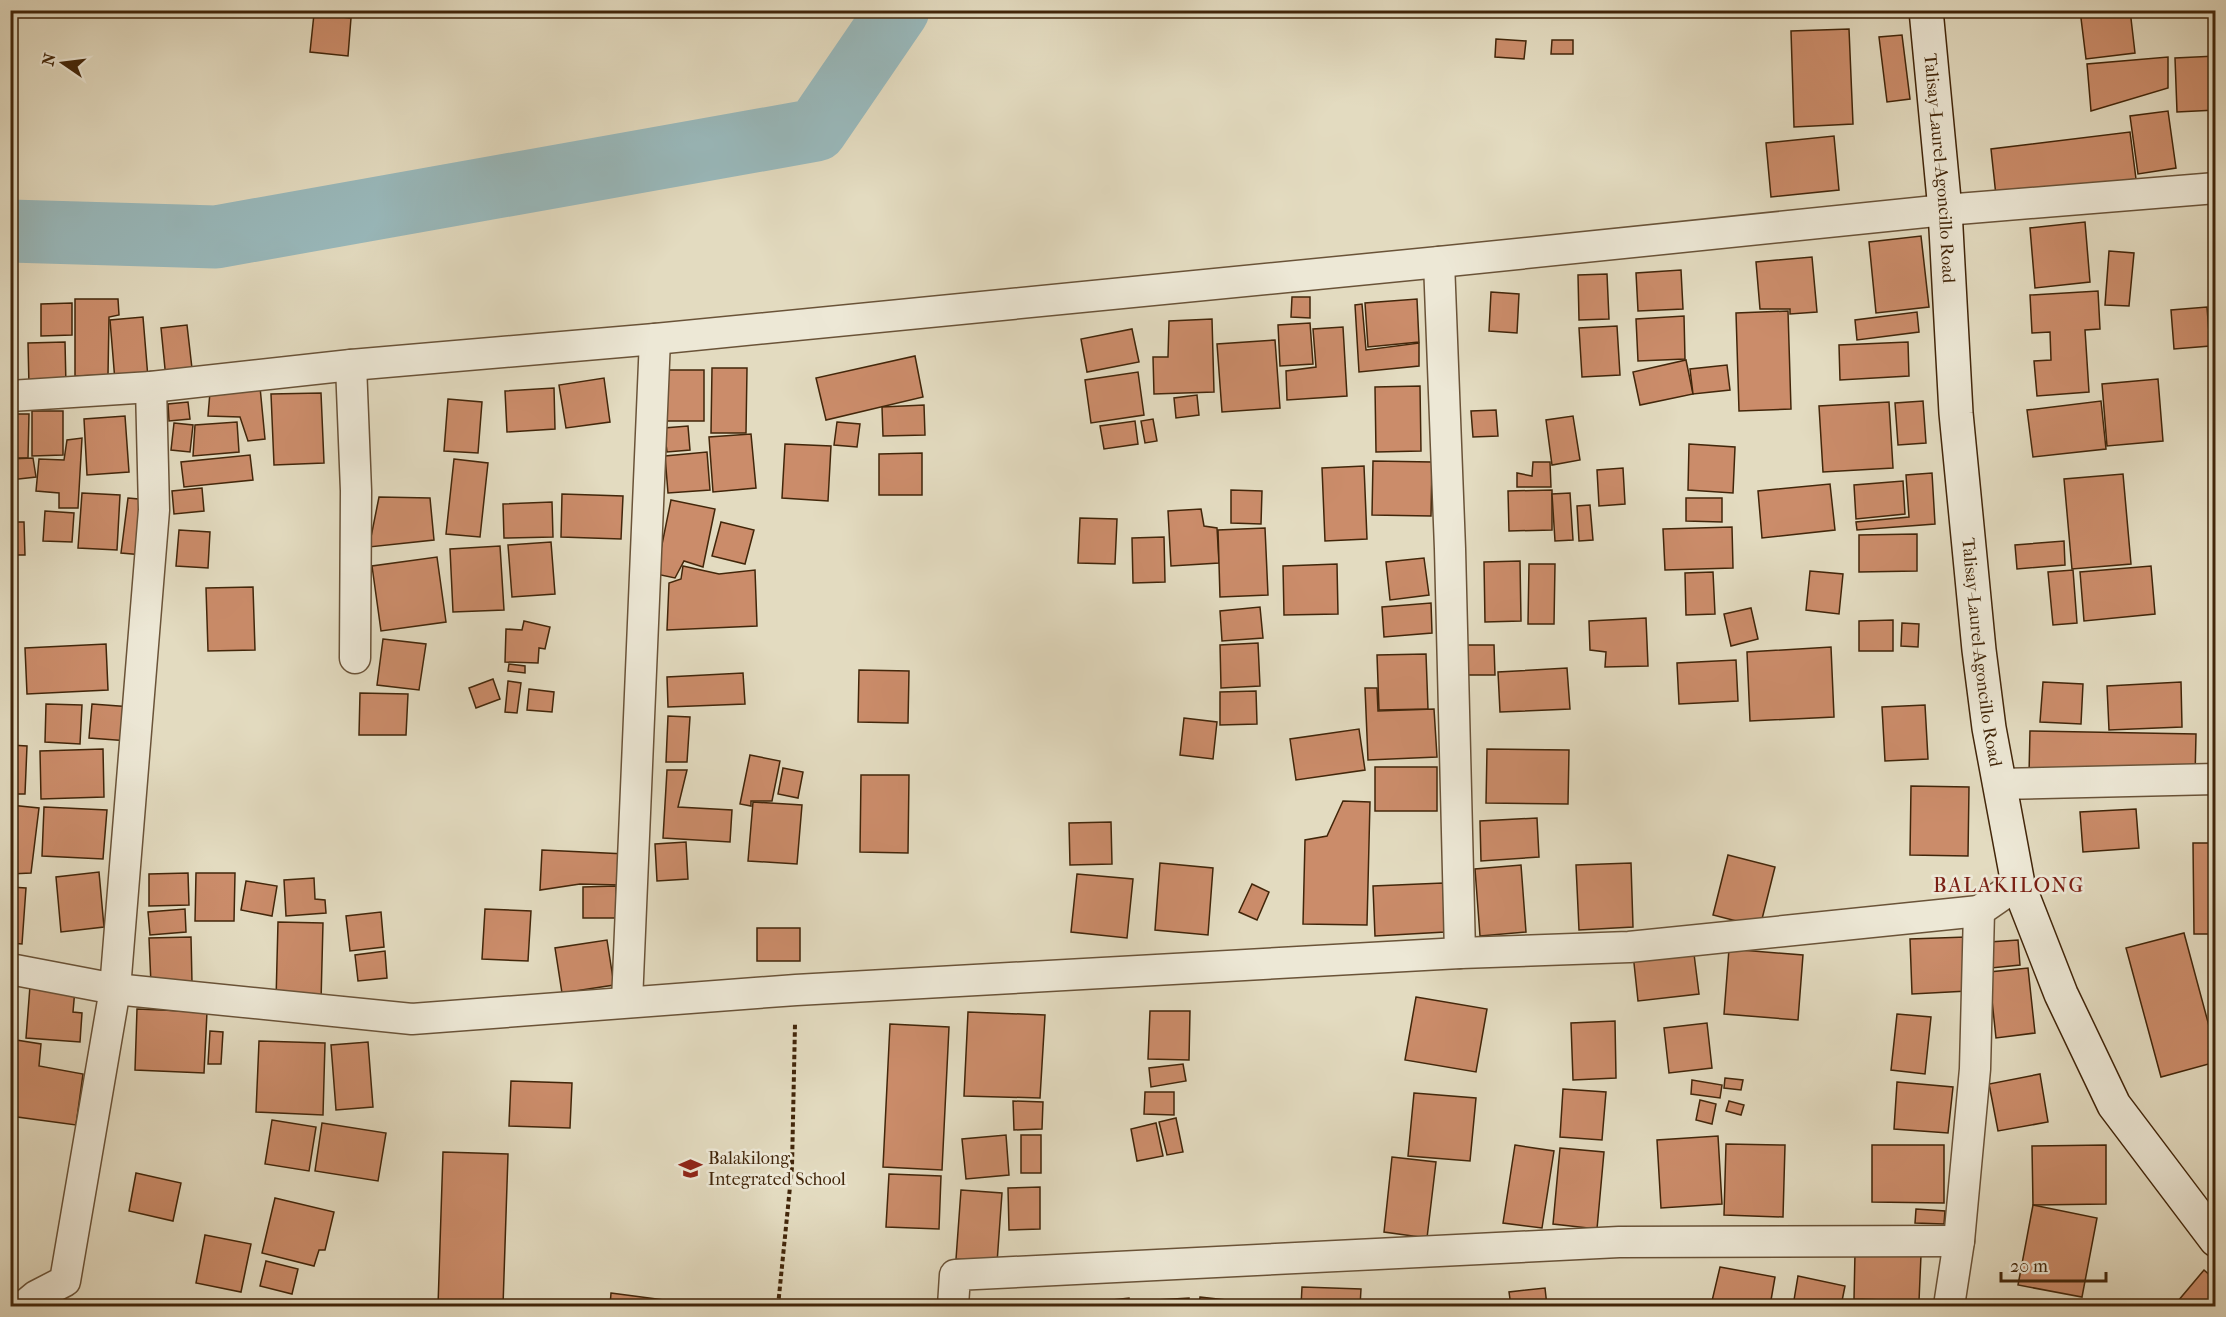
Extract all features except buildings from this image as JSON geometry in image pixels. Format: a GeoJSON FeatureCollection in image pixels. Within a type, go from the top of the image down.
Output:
{"type":"FeatureCollection","features":[{"type":"Feature","properties":{"kind":"main road","name":"Talisay-Laurel-Agoncillo Road"},"geometry":{"type":"LineString","coordinates":[[1926,10],[1945,210],[1956,412],[1979,650],[1989,728],[2018,884],[2061,994],[2115,1105],[2216,1240]]}},
{"type":"Feature","properties":{"kind":"street"},"geometry":{"type":"LineString","coordinates":[[10,396],[151,387],[351,365],[655,339],[1945,210],[2216,188]]}},
{"type":"Feature","properties":{"kind":"street"},"geometry":{"type":"LineString","coordinates":[[1438,262],[1450,549],[1460,953]]}},
{"type":"Feature","properties":{"kind":"street"},"geometry":{"type":"LineString","coordinates":[[627,1002],[655,339]]}},
{"type":"Feature","properties":{"kind":"street"},"geometry":{"type":"LineString","coordinates":[[351,365],[356,491],[355,658]]}},
{"type":"Feature","properties":{"kind":"street"},"geometry":{"type":"LineString","coordinates":[[24,1306],[36,1296],[65,1281],[114,989],[154,510],[151,387]]}},
{"type":"Feature","properties":{"kind":"street"},"geometry":{"type":"LineString","coordinates":[[2000,784],[2216,779]]}},
{"type":"Feature","properties":{"kind":"street"},"geometry":{"type":"LineString","coordinates":[[10,969],[114,989],[412,1019],[796,990],[1460,953],[1629,947],[1979,911],[2018,884]]}},
{"type":"Feature","properties":{"kind":"street"},"geometry":{"type":"LineString","coordinates":[[1948,1306],[1959,1241],[1975,1069],[1979,911]]}},
{"type":"Feature","properties":{"kind":"street"},"geometry":{"type":"LineString","coordinates":[[953,1306],[955,1275],[1619,1242],[1959,1241]]}},
{"type":"Feature","properties":{"kind":"path"},"geometry":{"type":"LineString","coordinates":[[778,1306],[792,1167],[796,990]]}},
{"type":"Feature","properties":{"kind":"waterway"},"geometry":{"type":"LineString","coordinates":[[10,231],[216,237],[816,130],[898,10]]}},
{"type":"Feature","properties":{"kind":"place","name":"Balakilong Integrated School"},"geometry":{"type":"Point","coordinates":[690,1168]}},
{"type":"Feature","properties":{"kind":"district","name":"BALAKILONG"},"geometry":{"type":"Point","coordinates":[2009,885]}}]}
